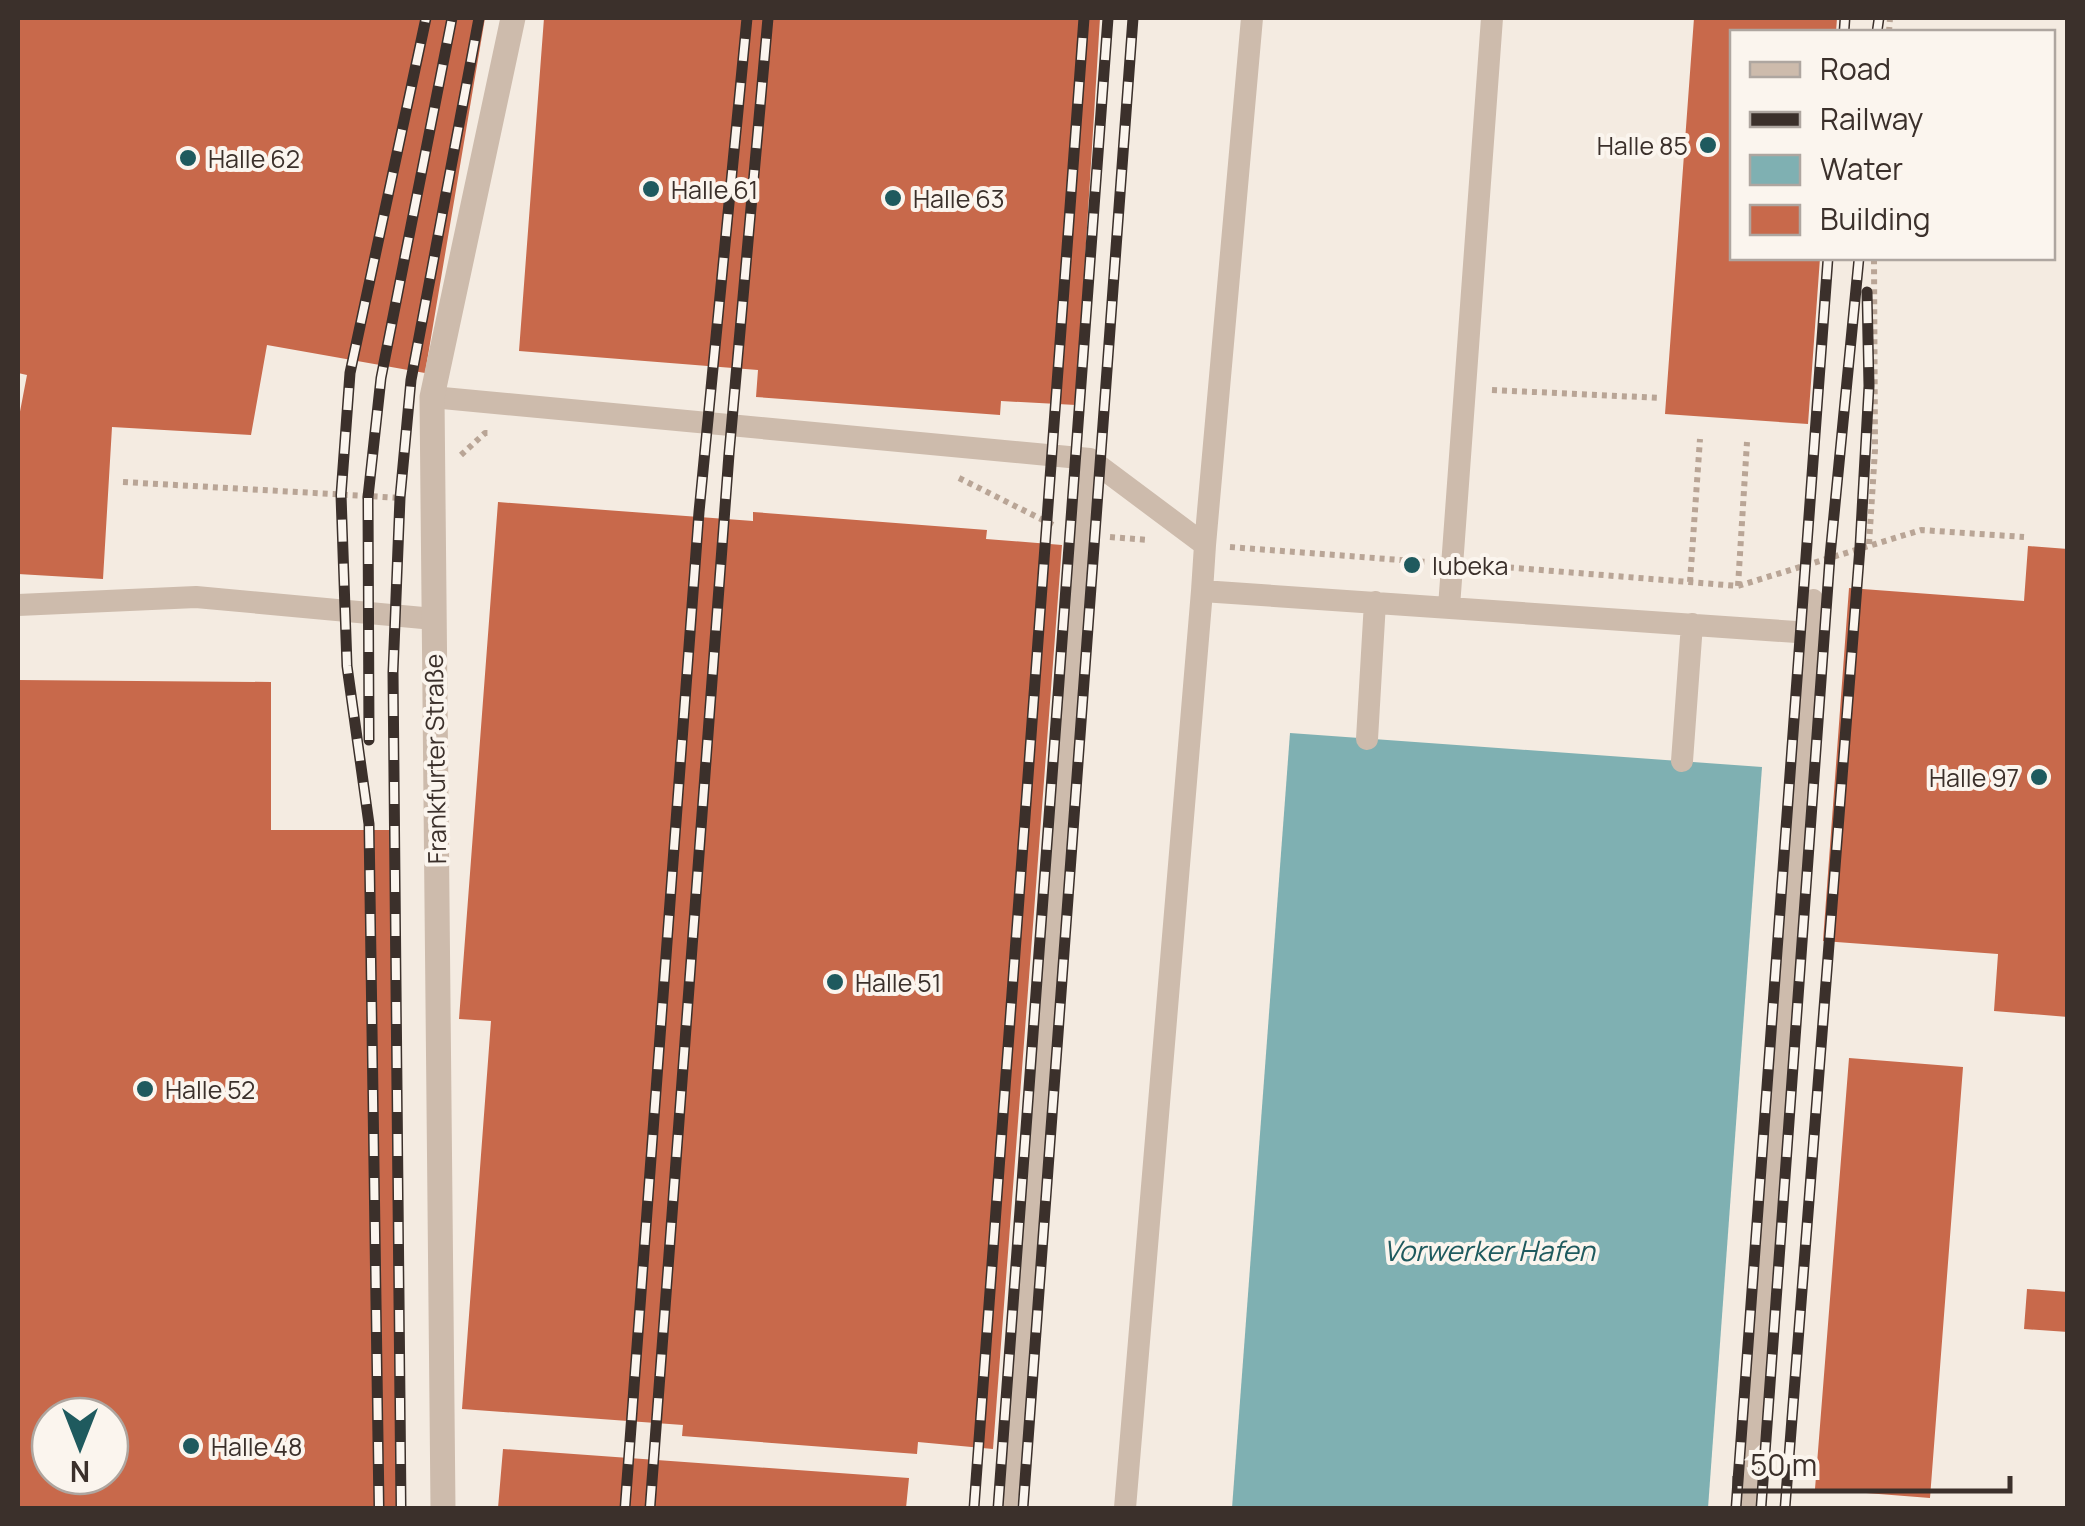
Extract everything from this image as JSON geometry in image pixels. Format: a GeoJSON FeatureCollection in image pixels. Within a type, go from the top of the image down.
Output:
{"type":"FeatureCollection","features":[{"type":"Feature","properties":{"kind":"street","name":"Frankfurter Straße"},"geometry":{"type":"LineString","coordinates":[[443,1508],[432,397],[512,18]]}},
{"type":"Feature","properties":{"kind":"lane"},"geometry":{"type":"LineString","coordinates":[[1124,1508],[1252,18]]}},
{"type":"Feature","properties":{"kind":"lane"},"geometry":{"type":"LineString","coordinates":[[1450,607],[1492,18]]}},
{"type":"Feature","properties":{"kind":"lane"},"geometry":{"type":"LineString","coordinates":[[432,397],[1090,460],[1205,545]]}},
{"type":"Feature","properties":{"kind":"lane"},"geometry":{"type":"LineString","coordinates":[[1006,1508],[1055,924],[1074,613],[1090,460]]}},
{"type":"Feature","properties":{"kind":"lane"},"geometry":{"type":"LineString","coordinates":[[1202,591],[1811,633]]}},
{"type":"Feature","properties":{"kind":"lane"},"geometry":{"type":"LineString","coordinates":[[18,606],[196,597],[434,619]]}},
{"type":"Feature","properties":{"kind":"lane"},"geometry":{"type":"LineString","coordinates":[[1750,1508],[1813,600]]}},
{"type":"Feature","properties":{"kind":"lane"},"geometry":{"type":"LineString","coordinates":[[1368,739],[1375,602]]}},
{"type":"Feature","properties":{"kind":"lane"},"geometry":{"type":"LineString","coordinates":[[1682,762],[1692,624]]}},
{"type":"Feature","properties":{"kind":"path"},"geometry":{"type":"LineString","coordinates":[[1870,544],[1875,450],[1874,260]]}},
{"type":"Feature","properties":{"kind":"path"},"geometry":{"type":"LineString","coordinates":[[1491,408],[1492,388],[1661,398]]}},
{"type":"Feature","properties":{"kind":"path"},"geometry":{"type":"LineString","coordinates":[[1690,582],[1700,438]]}},
{"type":"Feature","properties":{"kind":"path"},"geometry":{"type":"LineString","coordinates":[[1738,586],[1747,442]]}},
{"type":"Feature","properties":{"kind":"path"},"geometry":{"type":"LineString","coordinates":[[123,482],[433,500]]}},
{"type":"Feature","properties":{"kind":"path"},"geometry":{"type":"LineString","coordinates":[[1482,566],[1483,546]]}},
{"type":"Feature","properties":{"kind":"water","name":"Vorwerker Hafen"},"geometry":{"type":"Polygon","coordinates":[[[1290,733],[1762,767],[1708,1508],[1232,1508],[1290,733]]]}},
{"type":"Feature","properties":{"kind":"building"},"geometry":{"type":"Polygon","coordinates":[[[18,18],[485,18],[425,373],[267,345],[251,435],[112,427],[103,579],[18,574],[18,422],[27,375],[18,373],[18,18]]]}},
{"type":"Feature","properties":{"kind":"building"},"geometry":{"type":"Polygon","coordinates":[[[544,18],[1100,18],[1076,405],[1001,401],[1000,415],[756,397],[758,370],[519,351],[544,18]]]}},
{"type":"Feature","properties":{"kind":"building","name":"Halle 85"},"geometry":{"type":"Polygon","coordinates":[[[1694,18],[1837,18],[1836,30],[1730,30],[1730,260],[1820,260],[1808,424],[1665,414],[1694,18]]]}},
{"type":"Feature","properties":{"kind":"building"},"geometry":{"type":"Polygon","coordinates":[[[498,502],[753,521],[753,512],[987,530],[986,539],[1062,545],[993,1449],[918,1442],[917,1454],[682,1436],[683,1425],[462,1409],[491,1021],[459,1019],[498,502]]]}},
{"type":"Feature","properties":{"kind":"building"},"geometry":{"type":"Polygon","coordinates":[[[2028,546],[2068,549],[2068,1017],[1994,1011],[1998,954],[1823,941],[1849,588],[2024,601],[2028,546]]]}},
{"type":"Feature","properties":{"kind":"building"},"geometry":{"type":"Polygon","coordinates":[[[18,680],[271,682],[271,830],[400,830],[399,1508],[18,1508],[18,680]]]}},
{"type":"Feature","properties":{"kind":"building"},"geometry":{"type":"Polygon","coordinates":[[[1849,1058],[1963,1067],[1930,1498],[1815,1489],[1849,1058]]]}},
{"type":"Feature","properties":{"kind":"building"},"geometry":{"type":"Polygon","coordinates":[[[2027,1289],[2068,1292],[2068,1332],[2024,1329],[2027,1289]]]}},
{"type":"Feature","properties":{"kind":"building"},"geometry":{"type":"Polygon","coordinates":[[[503,1449],[909,1478],[906,1508],[498,1508],[503,1449]]]}},
{"type":"Feature","properties":{"kind":"railway"},"geometry":{"type":"LineString","coordinates":[[379,1508],[369,824],[347,666],[341,495],[350,373],[426,18]]}},
{"type":"Feature","properties":{"kind":"railway"},"geometry":{"type":"LineString","coordinates":[[369,740],[368,497],[381,378],[452,18]]}},
{"type":"Feature","properties":{"kind":"railway"},"geometry":{"type":"LineString","coordinates":[[401,1508],[393,672],[400,498],[411,380],[479,18]]}},
{"type":"Feature","properties":{"kind":"railway"},"geometry":{"type":"LineString","coordinates":[[625,1508],[699,512],[747,18]]}},
{"type":"Feature","properties":{"kind":"railway"},"geometry":{"type":"LineString","coordinates":[[650,1508],[729,454],[768,18]]}},
{"type":"Feature","properties":{"kind":"railway"},"geometry":{"type":"LineString","coordinates":[[974,1508],[1084,18]]}},
{"type":"Feature","properties":{"kind":"railway"},"geometry":{"type":"LineString","coordinates":[[998,1508],[1108,18]]}},
{"type":"Feature","properties":{"kind":"railway"},"geometry":{"type":"LineString","coordinates":[[1023,1508],[1133,18]]}},
{"type":"Feature","properties":{"kind":"railway"},"geometry":{"type":"LineString","coordinates":[[1844,30],[1845,18]]}},
{"type":"Feature","properties":{"kind":"railway"},"geometry":{"type":"LineString","coordinates":[[1877,30],[1879,18]]}},
{"type":"Feature","properties":{"kind":"railway"},"geometry":{"type":"LineString","coordinates":[[1736,1508],[1828,260]]}},
{"type":"Feature","properties":{"kind":"railway"},"geometry":{"type":"LineString","coordinates":[[1761,1508],[1830,556],[1859,260]]}},
{"type":"Feature","properties":{"kind":"railway"},"geometry":{"type":"LineString","coordinates":[[1785,1508],[1860,547],[1869,386],[1867,292]]}},
{"type":"Feature","properties":{"kind":"place","name":"Halle 85"},"geometry":{"type":"Point","coordinates":[1708,145]}},
{"type":"Feature","properties":{"kind":"place","name":"Halle 62"},"geometry":{"type":"Point","coordinates":[188,158]}},
{"type":"Feature","properties":{"kind":"place","name":"Halle 61"},"geometry":{"type":"Point","coordinates":[651,189]}},
{"type":"Feature","properties":{"kind":"place","name":"Halle 63"},"geometry":{"type":"Point","coordinates":[893,198]}},
{"type":"Feature","properties":{"kind":"place","name":"lubeka"},"geometry":{"type":"Point","coordinates":[1412,565]}},
{"type":"Feature","properties":{"kind":"place","name":"Halle 97"},"geometry":{"type":"Point","coordinates":[2039,777]}},
{"type":"Feature","properties":{"kind":"place","name":"Halle 51"},"geometry":{"type":"Point","coordinates":[835,982]}},
{"type":"Feature","properties":{"kind":"place","name":"Halle 52"},"geometry":{"type":"Point","coordinates":[145,1089]}},
{"type":"Feature","properties":{"kind":"place","name":"Halle 48"},"geometry":{"type":"Point","coordinates":[191,1446]}}]}
